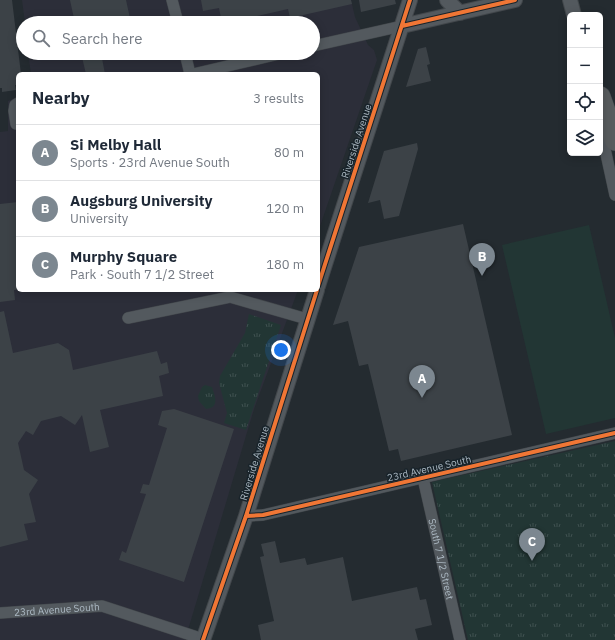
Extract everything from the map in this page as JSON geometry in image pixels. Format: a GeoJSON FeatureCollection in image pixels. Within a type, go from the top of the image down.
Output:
{"type":"FeatureCollection","features":[{"type":"Feature","properties":{"kind":"highway"},"geometry":{"type":"LineString","coordinates":[[603,106],[615,140]]}},
{"type":"Feature","properties":{"kind":"street"},"geometry":{"type":"LineString","coordinates":[[172,0],[176,16]]}},
{"type":"Feature","properties":{"kind":"street","name":"Riverside Avenue"},"geometry":{"type":"LineString","coordinates":[[320,280],[410,0]]}},
{"type":"Feature","properties":{"kind":"street"},"geometry":{"type":"LineString","coordinates":[[447,0],[460,13]]}},
{"type":"Feature","properties":{"kind":"street"},"geometry":{"type":"LineString","coordinates":[[320,44],[515,0]]}},
{"type":"Feature","properties":{"kind":"street"},"geometry":{"type":"LineString","coordinates":[[570,0],[573,12]]}},
{"type":"Feature","properties":{"kind":"street"},"geometry":{"type":"LineString","coordinates":[[187,60],[190,72]]}},
{"type":"Feature","properties":{"kind":"street"},"geometry":{"type":"LineString","coordinates":[[202,72],[253,60]]}},
{"type":"Feature","properties":{"kind":"street"},"geometry":{"type":"LineString","coordinates":[[16,105],[14,111],[16,124]]}},
{"type":"Feature","properties":{"kind":"street"},"geometry":{"type":"LineString","coordinates":[[603,140],[615,195]]}},
{"type":"Feature","properties":{"kind":"street","name":"Riverside Avenue"},"geometry":{"type":"LineString","coordinates":[[203,640],[246,516],[316,292]]}},
{"type":"Feature","properties":{"kind":"street"},"geometry":{"type":"LineString","coordinates":[[128,318],[230,297],[307,319]]}},
{"type":"Feature","properties":{"kind":"street","name":"23rd Avenue South"},"geometry":{"type":"LineString","coordinates":[[246,516],[263,515],[615,433]]}},
{"type":"Feature","properties":{"kind":"street","name":"South 7 1/2 Street"},"geometry":{"type":"LineString","coordinates":[[423,478],[460,640]]}},
{"type":"Feature","properties":{"kind":"street","name":"23rd Avenue South"},"geometry":{"type":"LineString","coordinates":[[0,613],[102,606],[203,640]]}},
{"type":"Feature","properties":{"kind":"shaded area"},"geometry":{"type":"Polygon","coordinates":[[[22,0],[351,0],[355,17],[368,45],[374,50],[377,60],[320,226],[320,72],[31,72],[29,60],[320,60],[320,16],[24,16],[22,0]]]}},
{"type":"Feature","properties":{"kind":"shaded area"},"geometry":{"type":"Polygon","coordinates":[[[16,98],[16,292],[297,292],[254,409],[185,640],[0,640],[0,132],[8,131],[8,101],[16,98]]]}},
{"type":"Feature","properties":{"kind":"green space"},"geometry":{"type":"Polygon","coordinates":[[[589,225],[615,338],[615,418],[546,434],[502,245],[589,225]]]}},
{"type":"Feature","properties":{"kind":"green space"},"geometry":{"type":"Polygon","coordinates":[[[249,314],[281,325],[246,430],[224,423],[227,413],[219,383],[220,376],[245,333],[249,314]]]}},
{"type":"Feature","properties":{"kind":"green space"},"geometry":{"type":"Polygon","coordinates":[[[205,385],[212,387],[215,401],[213,406],[206,409],[199,401],[198,396],[202,387],[205,385]]]}},
{"type":"Feature","properties":{"kind":"green space"},"geometry":{"type":"Polygon","coordinates":[[[615,441],[615,640],[468,640],[432,482],[615,441]]]}},
{"type":"Feature","properties":{"kind":"building"},"geometry":{"type":"Polygon","coordinates":[[[0,0],[12,0],[16,33],[16,60],[19,60],[21,72],[16,72],[16,90],[2,92],[2,88],[0,88],[0,0]]]}},
{"type":"Feature","properties":{"kind":"building"},"geometry":{"type":"Polygon","coordinates":[[[70,0],[126,0],[129,16],[73,16],[70,0]]]}},
{"type":"Feature","properties":{"kind":"building"},"geometry":{"type":"Polygon","coordinates":[[[201,0],[351,0],[352,4],[299,16],[290,16],[288,9],[257,16],[221,16],[219,8],[203,11],[201,0]]]}},
{"type":"Feature","properties":{"kind":"building"},"geometry":{"type":"Polygon","coordinates":[[[359,0],[395,0],[396,4],[361,12],[359,0]]]}},
{"type":"Feature","properties":{"kind":"building"},"geometry":{"type":"Polygon","coordinates":[[[426,47],[430,64],[427,65],[431,81],[406,87],[418,49],[426,47]]]}},
{"type":"Feature","properties":{"kind":"building"},"geometry":{"type":"Polygon","coordinates":[[[83,60],[102,60],[105,72],[86,72],[83,60]]]}},
{"type":"Feature","properties":{"kind":"building"},"geometry":{"type":"Polygon","coordinates":[[[417,143],[418,149],[399,216],[384,219],[380,200],[368,203],[384,151],[417,143]]]}},
{"type":"Feature","properties":{"kind":"building"},"geometry":{"type":"Polygon","coordinates":[[[16,202],[15,300],[0,302],[0,204],[16,202]]]}},
{"type":"Feature","properties":{"kind":"building"},"geometry":{"type":"Polygon","coordinates":[[[463,224],[512,435],[401,461],[398,449],[389,451],[368,364],[359,366],[348,321],[333,325],[359,247],[463,224]]]}},
{"type":"Feature","properties":{"kind":"building"},"geometry":{"type":"Polygon","coordinates":[[[4,311],[13,353],[58,343],[69,350],[73,370],[157,351],[161,364],[167,362],[169,373],[159,376],[163,396],[100,410],[109,447],[90,452],[82,415],[75,425],[61,416],[41,421],[33,435],[26,431],[18,443],[24,470],[38,480],[29,494],[36,522],[24,524],[28,540],[0,547],[0,312],[4,311]]]}},
{"type":"Feature","properties":{"kind":"building"},"geometry":{"type":"Polygon","coordinates":[[[174,409],[234,429],[184,582],[119,560],[122,551],[126,553],[146,494],[140,493],[143,484],[149,485],[167,428],[158,425],[162,411],[174,409]]]}},
{"type":"Feature","properties":{"kind":"building"},"geometry":{"type":"Polygon","coordinates":[[[275,541],[280,563],[305,558],[307,565],[343,557],[352,601],[417,587],[420,600],[426,599],[432,625],[415,629],[418,640],[261,640],[258,625],[274,621],[260,557],[264,556],[261,544],[275,541]]]}},
{"type":"Feature","properties":{"kind":"cycle path"},"geometry":{"type":"LineString","coordinates":[[320,280],[410,0]]}},
{"type":"Feature","properties":{"kind":"cycle path"},"geometry":{"type":"LineString","coordinates":[[402,26],[515,0]]}},
{"type":"Feature","properties":{"kind":"cycle path"},"geometry":{"type":"LineString","coordinates":[[203,640],[246,516],[316,292]]}},
{"type":"Feature","properties":{"kind":"cycle path"},"geometry":{"type":"LineString","coordinates":[[246,516],[263,515],[615,433]]}},
{"type":"Feature","properties":{"kind":"place","name":"Augsburg University"},"geometry":{"type":"Point","coordinates":[482,276]}},
{"type":"Feature","properties":{"kind":"place","name":"Si Melby Hall"},"geometry":{"type":"Point","coordinates":[422,398]}},
{"type":"Feature","properties":{"kind":"place","name":"Murphy Square"},"geometry":{"type":"Point","coordinates":[532,561]}}]}
